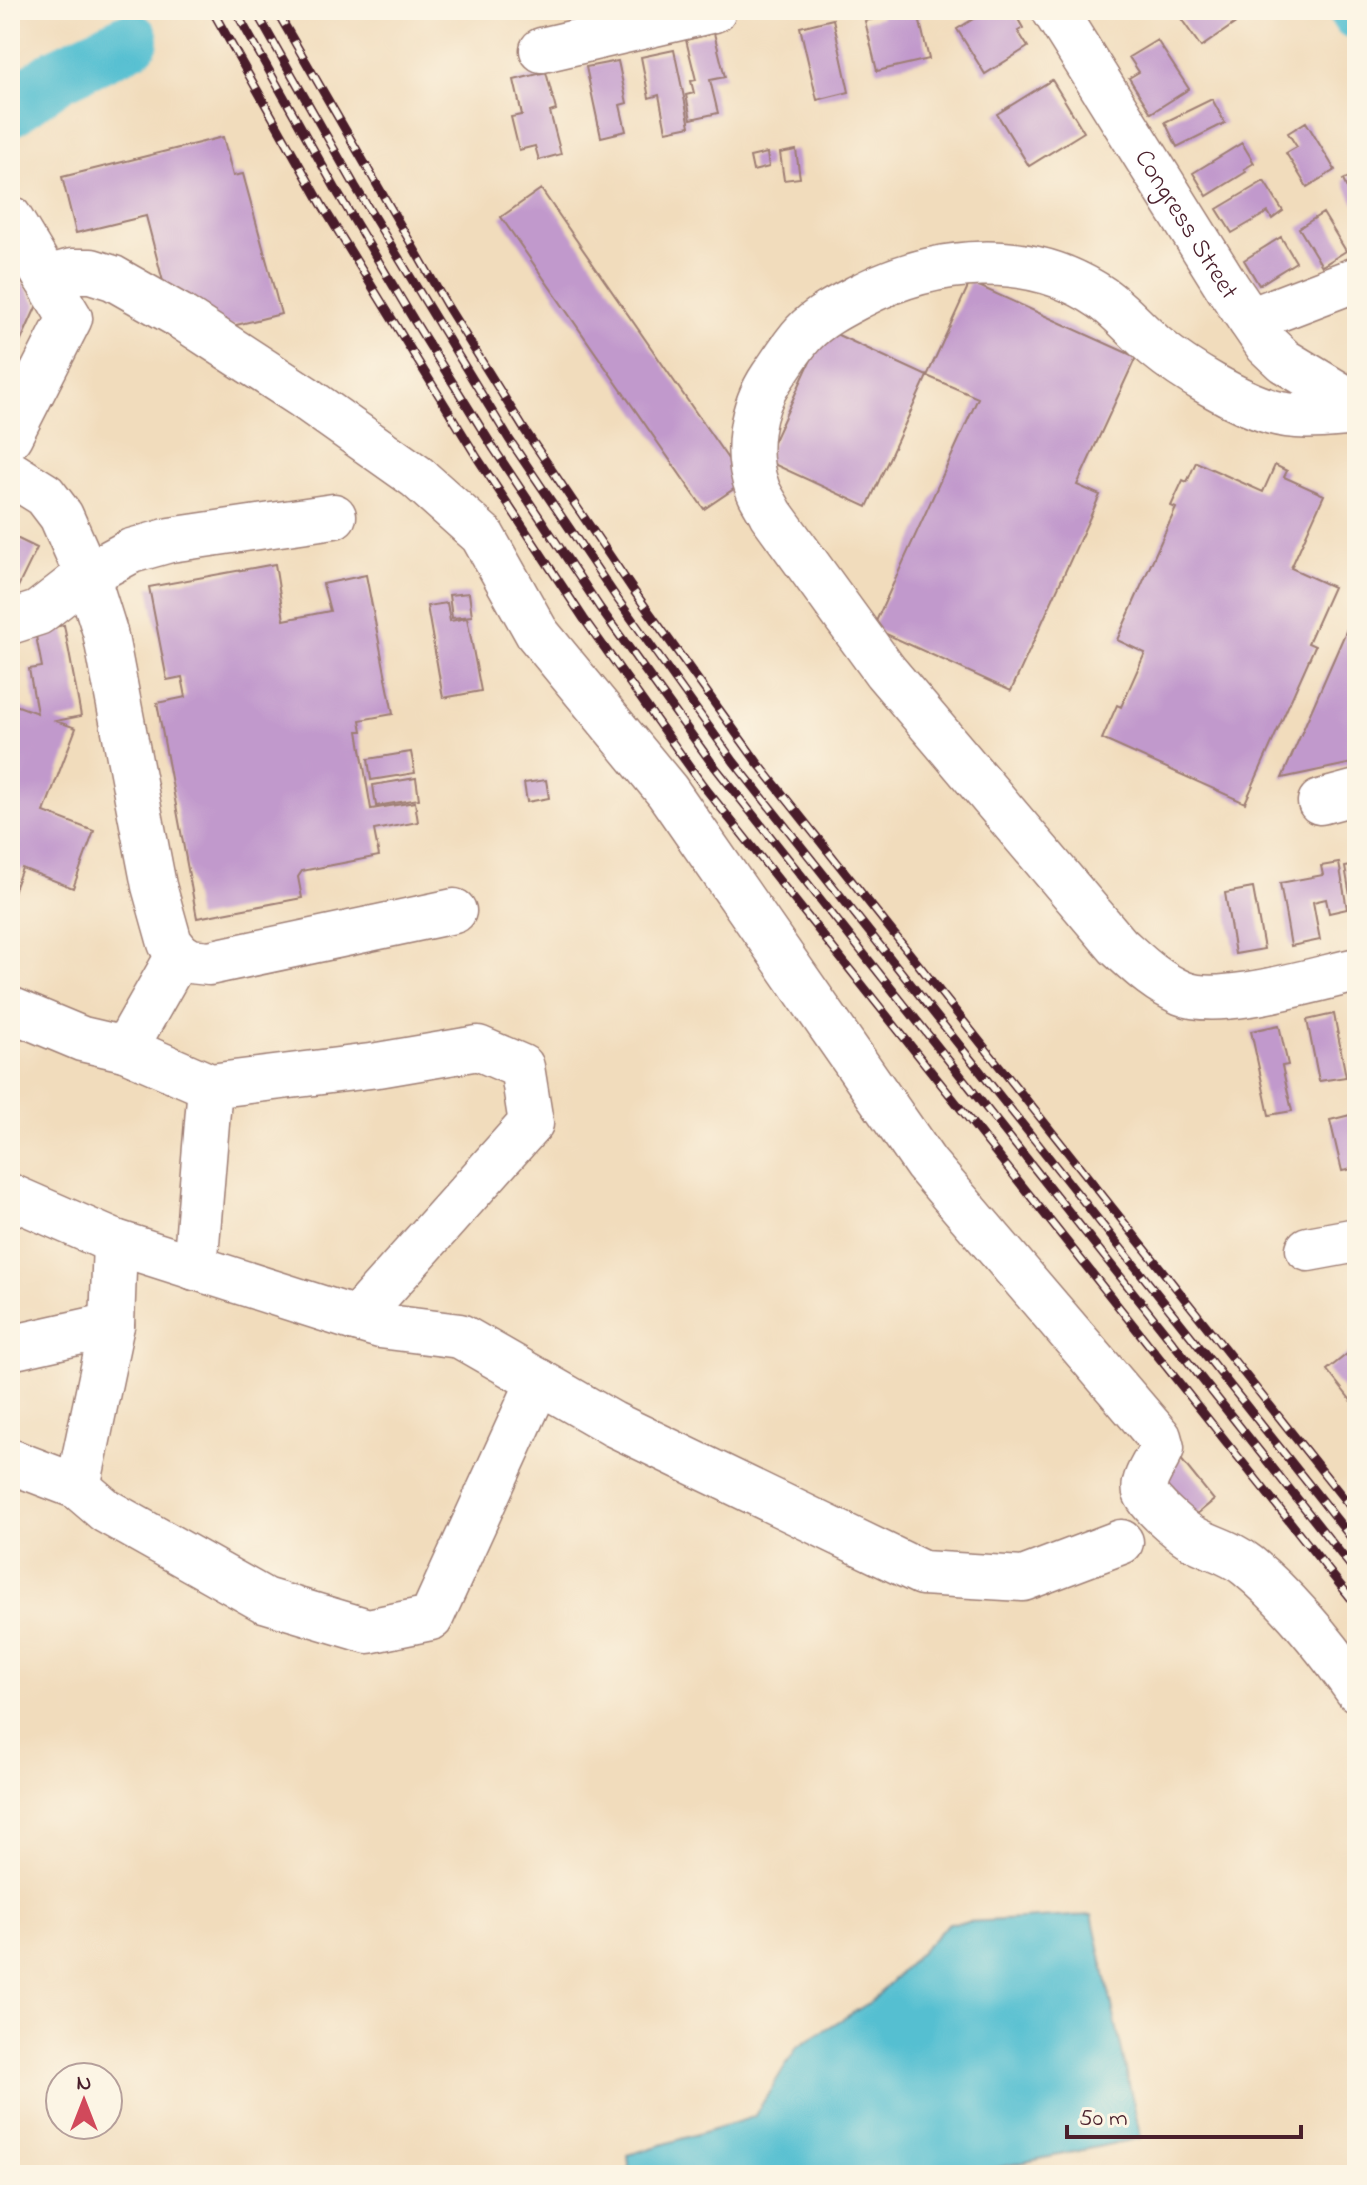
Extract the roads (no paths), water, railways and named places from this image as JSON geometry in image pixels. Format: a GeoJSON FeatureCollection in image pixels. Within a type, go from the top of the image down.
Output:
{"type":"FeatureCollection","features":[{"type":"Feature","properties":{"kind":"street"},"geometry":{"type":"LineString","coordinates":[[542,50],[714,10]]}},
{"type":"Feature","properties":{"kind":"street","name":"Congress Street"},"geometry":{"type":"LineString","coordinates":[[1054,10],[1267,345],[1284,361],[1357,405]]}},
{"type":"Feature","properties":{"kind":"street"},"geometry":{"type":"LineString","coordinates":[[10,218],[70,318],[10,436]]}},
{"type":"Feature","properties":{"kind":"street"},"geometry":{"type":"LineString","coordinates":[[1357,413],[1313,417],[1274,413],[1242,400],[1180,365],[1103,299],[1075,283],[1037,270],[1001,263],[973,263],[906,275],[836,308],[805,332],[764,389],[753,420],[750,454],[757,488],[771,514],[885,671],[1118,946],[1154,978],[1184,994],[1213,999],[1357,970]]}},
{"type":"Feature","properties":{"kind":"street"},"geometry":{"type":"LineString","coordinates":[[46,278],[72,271],[91,271],[113,278],[178,315],[304,397],[417,477],[482,535],[537,633],[667,791],[926,1164],[1159,1437],[1162,1448],[1144,1483],[1145,1493],[1152,1503],[1191,1538],[1225,1551],[1247,1565],[1325,1644],[1357,1690]]}},
{"type":"Feature","properties":{"kind":"street"},"geometry":{"type":"LineString","coordinates":[[1250,320],[1357,279]]}},
{"type":"Feature","properties":{"kind":"street"},"geometry":{"type":"LineString","coordinates":[[10,473],[45,495],[61,516],[87,575],[105,632],[154,886],[170,943],[179,954],[190,961],[209,963],[454,911]]}},
{"type":"Feature","properties":{"kind":"street"},"geometry":{"type":"LineString","coordinates":[[10,622],[38,613],[87,575],[131,551],[170,540],[334,516]]}},
{"type":"Feature","properties":{"kind":"street"},"geometry":{"type":"LineString","coordinates":[[125,1049],[179,954]]}},
{"type":"Feature","properties":{"kind":"street"},"geometry":{"type":"LineString","coordinates":[[10,1009],[82,1039],[125,1049],[210,1086],[378,1065],[478,1048],[522,1067],[531,1123],[356,1319]]}},
{"type":"Feature","properties":{"kind":"street"},"geometry":{"type":"LineString","coordinates":[[195,1268],[210,1086]]}},
{"type":"Feature","properties":{"kind":"street"},"geometry":{"type":"LineString","coordinates":[[10,1196],[115,1242],[356,1319],[380,1326],[460,1336],[644,1440],[922,1573],[1023,1579],[1121,1542]]}},
{"type":"Feature","properties":{"kind":"street"},"geometry":{"type":"LineString","coordinates":[[1308,1249],[1357,1240]]}},
{"type":"Feature","properties":{"kind":"street"},"geometry":{"type":"LineString","coordinates":[[78,1487],[112,1325],[115,1242]]}},
{"type":"Feature","properties":{"kind":"street"},"geometry":{"type":"LineString","coordinates":[[10,1348],[112,1325]]}},
{"type":"Feature","properties":{"kind":"street"},"geometry":{"type":"LineString","coordinates":[[10,1461],[78,1487],[106,1511],[264,1600],[368,1631],[431,1618],[539,1381]]}},
{"type":"Feature","properties":{"kind":"water"},"geometry":{"type":"Polygon","coordinates":[[[1092,1915],[1141,2138],[962,2175],[630,2175],[628,2155],[754,2117],[797,2047],[872,2001],[949,1923],[1092,1915]]]}},
{"type":"Feature","properties":{"kind":"waterway"},"geometry":{"type":"LineString","coordinates":[[10,109],[58,75],[131,40]]}},
{"type":"Feature","properties":{"kind":"railway"},"geometry":{"type":"LineString","coordinates":[[212,10],[322,205],[478,459],[584,619],[702,784],[1357,1606]]}},
{"type":"Feature","properties":{"kind":"railway"},"geometry":{"type":"LineString","coordinates":[[235,10],[415,322],[494,449],[600,608],[711,762],[1357,1574]]}},
{"type":"Feature","properties":{"kind":"railway"},"geometry":{"type":"LineString","coordinates":[[255,10],[355,186],[509,439],[616,597],[734,762],[1357,1545]]}},
{"type":"Feature","properties":{"kind":"railway"},"geometry":{"type":"LineString","coordinates":[[276,10],[446,304],[524,429],[631,587],[757,762],[1357,1515]]}}]}
